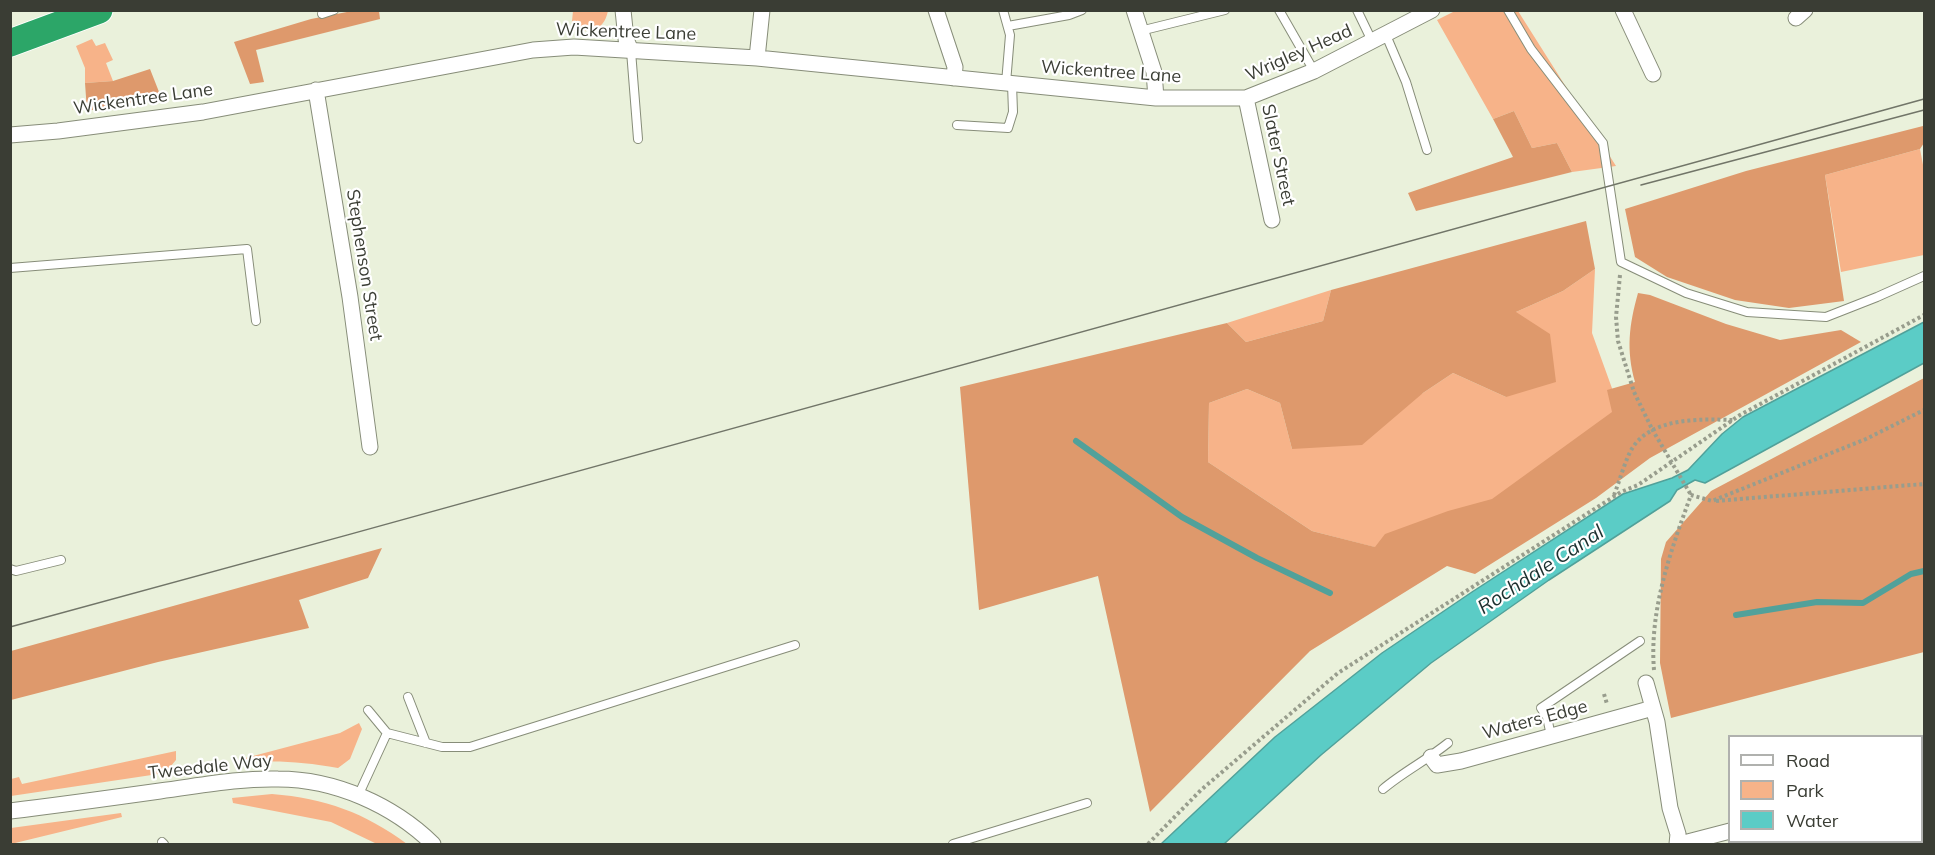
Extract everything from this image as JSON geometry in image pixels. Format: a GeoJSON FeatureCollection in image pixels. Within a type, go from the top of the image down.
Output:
{"type":"FeatureCollection","features":[{"type":"Feature","properties":{"kind":"highway"},"geometry":{"type":"LineString","coordinates":[[10,43],[99,10]]}},
{"type":"Feature","properties":{"kind":"street"},"geometry":{"type":"LineString","coordinates":[[623,10],[626,39],[631,51]]}},
{"type":"Feature","properties":{"kind":"street"},"geometry":{"type":"LineString","coordinates":[[757,58],[762,10]]}},
{"type":"Feature","properties":{"kind":"street"},"geometry":{"type":"LineString","coordinates":[[936,10],[955,67],[954,78]]}},
{"type":"Feature","properties":{"kind":"street"},"geometry":{"type":"LineString","coordinates":[[1134,10],[1154,72],[1156,98]]}},
{"type":"Feature","properties":{"kind":"street"},"geometry":{"type":"LineString","coordinates":[[1623,10],[1653,74]]}},
{"type":"Feature","properties":{"kind":"street","name":"Wrigley Head"},"geometry":{"type":"LineString","coordinates":[[1246,98],[1314,71],[1431,11]]}},
{"type":"Feature","properties":{"kind":"street","name":"Wickentree Lane"},"geometry":{"type":"LineString","coordinates":[[10,135],[203,112],[533,50],[574,47],[757,58],[1156,98],[1246,98]]}},
{"type":"Feature","properties":{"kind":"street","name":"Stephenson Street"},"geometry":{"type":"LineString","coordinates":[[316,90],[350,297],[370,447]]}},
{"type":"Feature","properties":{"kind":"street","name":"Slater Street"},"geometry":{"type":"LineString","coordinates":[[1246,98],[1272,220]]}},
{"type":"Feature","properties":{"kind":"street"},"geometry":{"type":"LineString","coordinates":[[1646,683],[1657,722],[1678,844],[1728,832]]}},
{"type":"Feature","properties":{"kind":"street","name":"Waters Edge"},"geometry":{"type":"LineString","coordinates":[[1431,757],[1437,765],[1461,761],[1653,708]]}},
{"type":"Feature","properties":{"kind":"street","name":"Tweedale Way"},"geometry":{"type":"LineString","coordinates":[[10,812],[252,780],[301,780],[358,796],[380,805],[406,820],[434,844]]}},
{"type":"Feature","properties":{"kind":"lane"},"geometry":{"type":"LineString","coordinates":[[322,14],[334,10]]}},
{"type":"Feature","properties":{"kind":"lane"},"geometry":{"type":"LineString","coordinates":[[957,125],[1008,128],[1013,112],[1009,84],[1010,35],[1003,10]]}},
{"type":"Feature","properties":{"kind":"lane"},"geometry":{"type":"LineString","coordinates":[[1008,26],[1082,10]]}},
{"type":"Feature","properties":{"kind":"lane"},"geometry":{"type":"LineString","coordinates":[[1140,31],[1225,10]]}},
{"type":"Feature","properties":{"kind":"lane"},"geometry":{"type":"LineString","coordinates":[[1279,10],[1314,71]]}},
{"type":"Feature","properties":{"kind":"lane"},"geometry":{"type":"LineString","coordinates":[[1357,10],[1379,38],[1406,82],[1427,150]]}},
{"type":"Feature","properties":{"kind":"lane"},"geometry":{"type":"LineString","coordinates":[[1508,10],[1531,49],[1603,143],[1621,262],[1686,293],[1747,312],[1794,315],[1826,316],[1924,276]]}},
{"type":"Feature","properties":{"kind":"lane"},"geometry":{"type":"LineString","coordinates":[[631,51],[638,139]]}},
{"type":"Feature","properties":{"kind":"lane"},"geometry":{"type":"LineString","coordinates":[[10,268],[247,249],[256,321]]}},
{"type":"Feature","properties":{"kind":"lane"},"geometry":{"type":"LineString","coordinates":[[10,569],[16,571],[61,560]]}},
{"type":"Feature","properties":{"kind":"lane"},"geometry":{"type":"LineString","coordinates":[[1551,736],[1547,717],[1540,708],[1640,641]]}},
{"type":"Feature","properties":{"kind":"lane"},"geometry":{"type":"LineString","coordinates":[[368,710],[387,733],[442,747],[470,747],[795,645]]}},
{"type":"Feature","properties":{"kind":"lane"},"geometry":{"type":"LineString","coordinates":[[408,697],[426,743]]}},
{"type":"Feature","properties":{"kind":"lane"},"geometry":{"type":"LineString","coordinates":[[358,796],[387,733]]}},
{"type":"Feature","properties":{"kind":"lane"},"geometry":{"type":"LineString","coordinates":[[1383,789],[1448,743]]}},
{"type":"Feature","properties":{"kind":"lane"},"geometry":{"type":"LineString","coordinates":[[953,844],[1088,803]]}},
{"type":"Feature","properties":{"kind":"path"},"geometry":{"type":"LineString","coordinates":[[1621,262],[1616,317],[1618,341],[1634,392],[1652,429],[1691,495],[1712,501],[1924,484]]}},
{"type":"Feature","properties":{"kind":"path"},"geometry":{"type":"LineString","coordinates":[[1148,844],[1201,790],[1338,673],[1614,496],[1638,485],[1734,420],[1924,315]]}},
{"type":"Feature","properties":{"kind":"path"},"geometry":{"type":"LineString","coordinates":[[1712,501],[1866,439],[1924,410]]}},
{"type":"Feature","properties":{"kind":"path"},"geometry":{"type":"LineString","coordinates":[[1614,496],[1633,447],[1652,429],[1691,419],[1734,420]]}},
{"type":"Feature","properties":{"kind":"path"},"geometry":{"type":"LineString","coordinates":[[1646,683],[1654,672],[1659,598],[1671,551],[1691,495]]}},
{"type":"Feature","properties":{"kind":"green space"},"geometry":{"type":"Polygon","coordinates":[[[608,10],[606,18],[599,27],[571,31],[573,11],[608,10]]]}},
{"type":"Feature","properties":{"kind":"green space"},"geometry":{"type":"Polygon","coordinates":[[[1455,11],[1518,11],[1616,166],[1572,172],[1557,143],[1532,148],[1514,111],[1493,119],[1437,20],[1455,11]]]}},
{"type":"Feature","properties":{"kind":"green space"},"geometry":{"type":"Polygon","coordinates":[[[92,39],[96,46],[105,43],[113,60],[106,63],[113,81],[85,83],[85,68],[76,46],[92,39]]]}},
{"type":"Feature","properties":{"kind":"green space"},"geometry":{"type":"Polygon","coordinates":[[[1920,149],[1924,170],[1924,255],[1841,272],[1825,175],[1920,149]]]}},
{"type":"Feature","properties":{"kind":"green space"},"geometry":{"type":"Polygon","coordinates":[[[1595,269],[1592,333],[1626,427],[1448,566],[1312,531],[1208,462],[1209,403],[1247,389],[1280,403],[1292,449],[1423,393],[1453,373],[1506,397],[1516,312],[1563,291],[1595,269]]]}},
{"type":"Feature","properties":{"kind":"green space"},"geometry":{"type":"Polygon","coordinates":[[[1331,290],[1323,321],[1246,342],[1227,323],[1331,290]]]}},
{"type":"Feature","properties":{"kind":"green space"},"geometry":{"type":"Polygon","coordinates":[[[359,723],[362,729],[350,759],[338,768],[290,762],[241,763],[238,760],[340,733],[359,723]]]}},
{"type":"Feature","properties":{"kind":"green space"},"geometry":{"type":"Polygon","coordinates":[[[176,751],[176,760],[165,773],[11,796],[11,779],[19,777],[22,784],[176,751]]]}},
{"type":"Feature","properties":{"kind":"green space"},"geometry":{"type":"Polygon","coordinates":[[[272,794],[310,799],[344,809],[376,824],[407,844],[377,844],[331,822],[233,803],[232,798],[272,794]]]}},
{"type":"Feature","properties":{"kind":"green space"},"geometry":{"type":"Polygon","coordinates":[[[121,813],[122,817],[11,844],[11,828],[121,813]]]}},
{"type":"Feature","properties":{"kind":"shaded area"},"geometry":{"type":"Polygon","coordinates":[[[352,11],[379,11],[380,19],[256,50],[264,82],[250,84],[234,42],[311,19],[352,11]]]}},
{"type":"Feature","properties":{"kind":"shaded area"},"geometry":{"type":"Polygon","coordinates":[[[150,69],[161,97],[87,111],[85,83],[113,81],[150,69]]]}},
{"type":"Feature","properties":{"kind":"shaded area"},"geometry":{"type":"Polygon","coordinates":[[[1514,111],[1532,148],[1557,143],[1572,172],[1416,211],[1408,193],[1513,157],[1493,119],[1514,111]]]}},
{"type":"Feature","properties":{"kind":"shaded area"},"geometry":{"type":"Polygon","coordinates":[[[1923,126],[1924,143],[1920,149],[1825,175],[1844,301],[1789,308],[1735,300],[1667,277],[1635,257],[1625,209],[1746,171],[1923,126]]]}},
{"type":"Feature","properties":{"kind":"shaded area"},"geometry":{"type":"Polygon","coordinates":[[[1586,221],[1595,269],[1563,291],[1516,312],[1550,334],[1556,382],[1506,397],[1453,373],[1423,393],[1362,445],[1292,449],[1280,403],[1247,389],[1209,403],[1208,462],[1312,531],[1375,547],[1385,534],[1448,511],[1492,499],[1612,412],[1607,390],[1635,382],[1630,359],[1630,337],[1638,293],[1650,295],[1726,324],[1780,340],[1841,330],[1861,342],[1650,458],[1596,498],[1475,574],[1447,566],[1310,651],[1150,812],[1098,576],[979,610],[960,387],[1227,323],[1246,342],[1323,321],[1331,290],[1586,221]]]}},
{"type":"Feature","properties":{"kind":"shaded area"},"geometry":{"type":"Polygon","coordinates":[[[1924,378],[1924,652],[1671,718],[1660,663],[1661,559],[1666,542],[1711,491],[1924,378]]]}},
{"type":"Feature","properties":{"kind":"shaded area"},"geometry":{"type":"Polygon","coordinates":[[[382,548],[368,578],[299,600],[309,628],[158,662],[11,700],[11,651],[382,548]]]}},
{"type":"Feature","properties":{"kind":"water","name":"Rochdale Canal"},"geometry":{"type":"Polygon","coordinates":[[[1924,322],[1924,363],[1705,483],[1695,480],[1677,490],[1670,501],[1549,580],[1431,663],[1321,755],[1224,844],[1161,844],[1275,737],[1382,653],[1623,494],[1672,478],[1688,470],[1722,434],[1743,417],[1924,322]]]}},
{"type":"Feature","properties":{"kind":"waterway"},"geometry":{"type":"LineString","coordinates":[[1076,441],[1182,517],[1257,558],[1330,593]]}},
{"type":"Feature","properties":{"kind":"waterway"},"geometry":{"type":"LineString","coordinates":[[1736,615],[1817,602],[1863,603],[1911,574],[1924,571]]}},
{"type":"Feature","properties":{"kind":"tram line"},"geometry":{"type":"LineString","coordinates":[[10,627],[1924,99]]}},
{"type":"Feature","properties":{"kind":"tram line"},"geometry":{"type":"LineString","coordinates":[[1641,185],[1924,110]]}}]}
